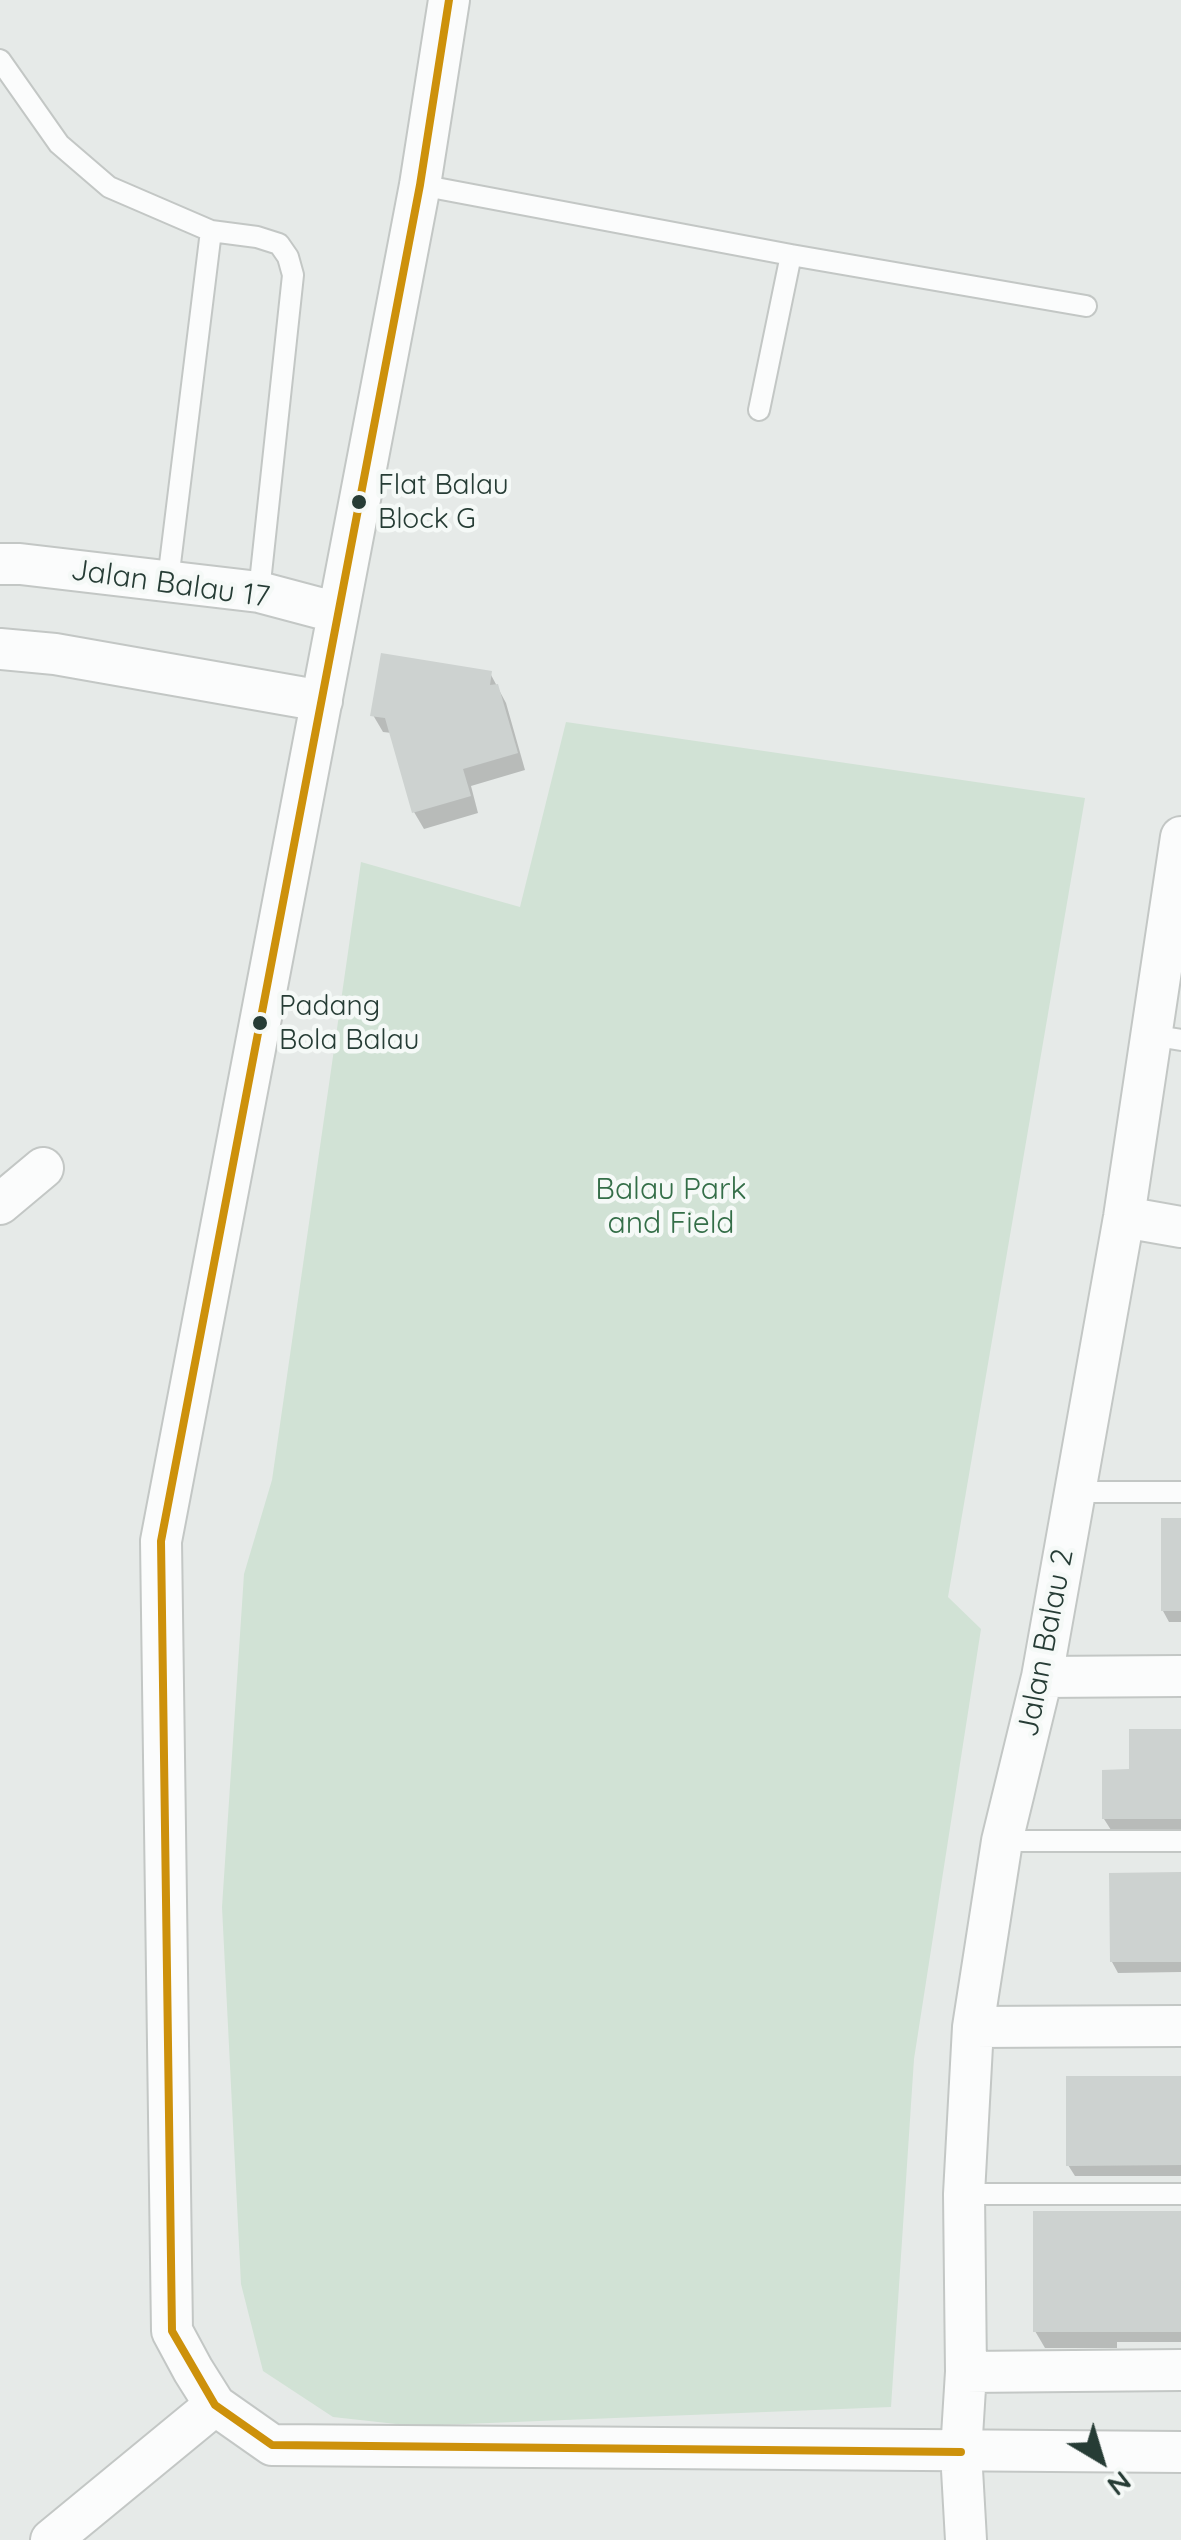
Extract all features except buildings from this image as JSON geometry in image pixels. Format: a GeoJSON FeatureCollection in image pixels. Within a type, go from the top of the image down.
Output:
{"type":"FeatureCollection","features":[{"type":"Feature","properties":{"kind":"street"},"geometry":{"type":"LineString","coordinates":[[449,0],[420,185],[161,1542],[172,2331],[216,2405],[272,2445],[1181,2452]]}},
{"type":"Feature","properties":{"kind":"street","name":"Jalan Balau 17"},"geometry":{"type":"LineString","coordinates":[[0,564],[259,592],[338,614]]}},
{"type":"Feature","properties":{"kind":"street"},"geometry":{"type":"LineString","coordinates":[[0,649],[55,654],[322,701]]}},
{"type":"Feature","properties":{"kind":"street","name":"Jalan Balau 2"},"geometry":{"type":"LineString","coordinates":[[966,2540],[961,2452],[966,2372],[964,2194],[973,2026],[1002,1841],[1042,1677],[1124,1217],[1165,1038],[1181,837]]}},
{"type":"Feature","properties":{"kind":"street"},"geometry":{"type":"LineString","coordinates":[[0,1204],[43,1168]]}},
{"type":"Feature","properties":{"kind":"street"},"geometry":{"type":"LineString","coordinates":[[1124,1217],[1181,1227]]}},
{"type":"Feature","properties":{"kind":"street"},"geometry":{"type":"LineString","coordinates":[[1042,1677],[1181,1676]]}},
{"type":"Feature","properties":{"kind":"street"},"geometry":{"type":"LineString","coordinates":[[973,2026],[1181,2026]]}},
{"type":"Feature","properties":{"kind":"street"},"geometry":{"type":"LineString","coordinates":[[966,2372],[1181,2370]]}},
{"type":"Feature","properties":{"kind":"street"},"geometry":{"type":"LineString","coordinates":[[50,2540],[216,2405]]}},
{"type":"Feature","properties":{"kind":"lane"},"geometry":{"type":"LineString","coordinates":[[0,60],[59,144],[109,187],[212,231],[279,244],[288,258],[293,275],[259,592]]}},
{"type":"Feature","properties":{"kind":"lane"},"geometry":{"type":"LineString","coordinates":[[420,185],[1086,306]]}},
{"type":"Feature","properties":{"kind":"lane"},"geometry":{"type":"LineString","coordinates":[[168,580],[212,231]]}},
{"type":"Feature","properties":{"kind":"lane"},"geometry":{"type":"LineString","coordinates":[[759,410],[791,255]]}},
{"type":"Feature","properties":{"kind":"lane"},"geometry":{"type":"LineString","coordinates":[[1075,1492],[1181,1492]]}},
{"type":"Feature","properties":{"kind":"lane"},"geometry":{"type":"LineString","coordinates":[[1002,1841],[1181,1841]]}},
{"type":"Feature","properties":{"kind":"lane"},"geometry":{"type":"LineString","coordinates":[[964,2194],[1181,2194]]}},
{"type":"Feature","properties":{"kind":"green space","name":"Balau Park and Field"},"geometry":{"type":"Polygon","coordinates":[[[566,722],[1085,798],[948,1597],[981,1629],[914,2059],[891,2407],[414,2426],[333,2417],[263,2371],[241,2284],[222,1907],[244,1574],[272,1480],[361,862],[520,907],[566,722]]]}},
{"type":"Feature","properties":{"kind":"transit line"},"geometry":{"type":"LineString","coordinates":[[449,0],[420,185],[161,1541],[172,2331],[215,2405],[272,2445],[961,2452]]}},
{"type":"Feature","properties":{"kind":"place","name":"Flat Balau Block G"},"geometry":{"type":"Point","coordinates":[359,502]}},
{"type":"Feature","properties":{"kind":"place","name":"Padang Bola Balau"},"geometry":{"type":"Point","coordinates":[260,1023]}}]}
